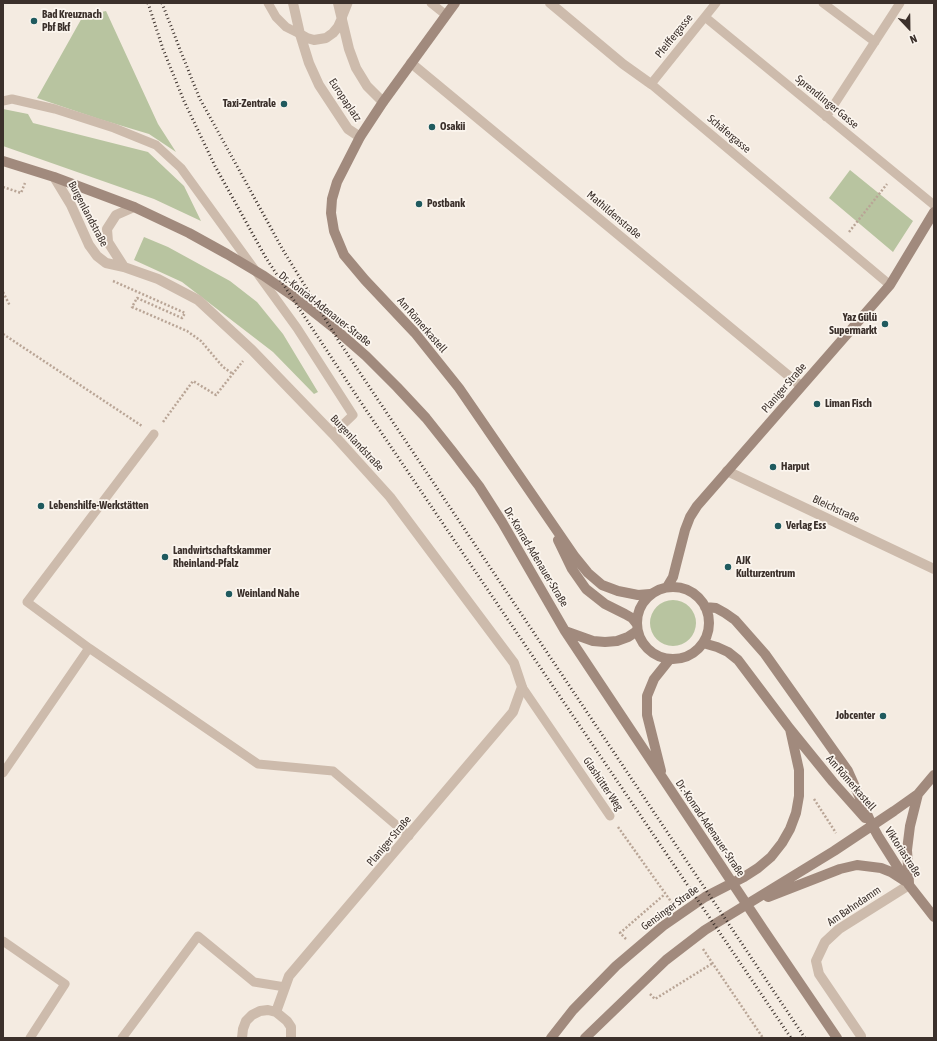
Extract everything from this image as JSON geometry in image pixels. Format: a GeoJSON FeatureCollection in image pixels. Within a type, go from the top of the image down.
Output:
{"type":"FeatureCollection","features":[{"type":"Feature","properties":{"kind":"street","name":"Europaplatz"},"geometry":{"type":"LineString","coordinates":[[293,3],[300,34],[309,63],[319,85],[348,129],[360,137],[383,102],[455,3]]}},
{"type":"Feature","properties":{"kind":"street"},"geometry":{"type":"LineString","coordinates":[[338,3],[349,49],[356,68],[367,86],[383,102]]}},
{"type":"Feature","properties":{"kind":"street","name":"Schäfergasse"},"geometry":{"type":"LineString","coordinates":[[550,3],[623,64],[651,84]]}},
{"type":"Feature","properties":{"kind":"street"},"geometry":{"type":"LineString","coordinates":[[300,34],[314,40],[326,38],[338,27],[342,18]]}},
{"type":"Feature","properties":{"kind":"street","name":"Mathildenstraße"},"geometry":{"type":"LineString","coordinates":[[411,63],[801,386]]}},
{"type":"Feature","properties":{"kind":"street","name":"Am Römerkastell"},"geometry":{"type":"LineString","coordinates":[[360,137],[337,182],[332,200],[331,213],[334,231],[344,255],[365,280],[415,333],[459,388],[575,557],[595,580],[602,585],[618,591],[638,595],[650,594],[667,587],[676,586],[694,593],[706,607],[716,608],[735,620],[765,654],[848,771],[872,825]]}},
{"type":"Feature","properties":{"kind":"street","name":"Dr.-Konrad-Adenauer-Straße"},"geometry":{"type":"LineString","coordinates":[[3,161],[134,207],[189,233],[227,254],[264,276],[300,301],[339,332],[397,387],[431,424],[478,486],[502,522],[565,631],[763,930],[837,1038]]}},
{"type":"Feature","properties":{"kind":"street","name":"Burgenlandstraße"},"geometry":{"type":"LineString","coordinates":[[54,178],[71,205],[89,245],[97,256],[106,263],[124,267],[158,279],[198,300],[252,350],[333,434],[390,497],[514,663],[522,686]]}},
{"type":"Feature","properties":{"kind":"street","name":"Burgenlandstraße"},"geometry":{"type":"LineString","coordinates":[[124,267],[108,242],[107,229],[116,214],[134,207]]}},
{"type":"Feature","properties":{"kind":"street","name":"Planiger Straße"},"geometry":{"type":"LineString","coordinates":[[667,587],[673,577],[685,530],[690,517],[705,496],[890,285],[934,212]]}},
{"type":"Feature","properties":{"kind":"street","name":"Bleichstraße"},"geometry":{"type":"LineString","coordinates":[[727,471],[934,569]]}},
{"type":"Feature","properties":{"kind":"street","name":"Am Römerkastell"},"geometry":{"type":"LineString","coordinates":[[549,518],[566,558],[578,580],[605,604],[632,618],[637,627],[640,640],[646,648],[657,656],[670,659]]}},
{"type":"Feature","properties":{"kind":"street"},"geometry":{"type":"LineString","coordinates":[[565,631],[593,641],[617,641],[628,637],[637,627],[637,615],[640,607],[650,594]]}},
{"type":"Feature","properties":{"kind":"street"},"geometry":{"type":"LineString","coordinates":[[663,779],[647,715],[647,696],[654,679],[670,659],[685,657],[698,649],[703,643],[709,626],[709,616],[706,607]]}},
{"type":"Feature","properties":{"kind":"street","name":"Am Römerkastell"},"geometry":{"type":"LineString","coordinates":[[703,643],[722,650],[738,660],[790,729],[833,782],[872,825]]}},
{"type":"Feature","properties":{"kind":"street","name":"Planiger Straße"},"geometry":{"type":"LineString","coordinates":[[276,1012],[289,976],[513,712],[522,686]]}},
{"type":"Feature","properties":{"kind":"street","name":"Gensinger Straße"},"geometry":{"type":"LineString","coordinates":[[550,1038],[573,1010],[616,966],[688,908],[758,868],[771,857],[782,843],[790,829],[796,813],[799,796],[799,770],[790,729]]}},
{"type":"Feature","properties":{"kind":"street","name":"Viktoriastraße"},"geometry":{"type":"LineString","coordinates":[[934,775],[918,794],[872,825],[909,885],[934,917]]}},
{"type":"Feature","properties":{"kind":"street"},"geometry":{"type":"LineString","coordinates":[[909,885],[908,842],[910,826],[918,794]]}},
{"type":"Feature","properties":{"kind":"street"},"geometry":{"type":"LineString","coordinates":[[585,1038],[671,956],[705,930],[843,845],[872,825]]}},
{"type":"Feature","properties":{"kind":"street"},"geometry":{"type":"LineString","coordinates":[[743,907],[840,869],[857,865],[881,868],[891,872],[909,885]]}},
{"type":"Feature","properties":{"kind":"street","name":"Am Bahndamm"},"geometry":{"type":"LineString","coordinates":[[861,1036],[819,974],[816,961],[825,942],[839,929],[909,885]]}},
{"type":"Feature","properties":{"kind":"street"},"geometry":{"type":"LineString","coordinates":[[242,1038],[246,1021],[252,1015],[260,1011],[268,1010],[276,1012],[288,1021],[291,1027],[291,1038]]}},
{"type":"Feature","properties":{"kind":"lane"},"geometry":{"type":"LineString","coordinates":[[268,3],[286,28],[300,34]]}},
{"type":"Feature","properties":{"kind":"lane"},"geometry":{"type":"LineString","coordinates":[[342,18],[348,3]]}},
{"type":"Feature","properties":{"kind":"lane"},"geometry":{"type":"LineString","coordinates":[[430,3],[446,15]]}},
{"type":"Feature","properties":{"kind":"lane","name":"Pfeiffergasse"},"geometry":{"type":"LineString","coordinates":[[651,84],[716,3]]}},
{"type":"Feature","properties":{"kind":"lane"},"geometry":{"type":"LineString","coordinates":[[823,3],[875,42]]}},
{"type":"Feature","properties":{"kind":"lane"},"geometry":{"type":"LineString","coordinates":[[826,117],[900,3]]}},
{"type":"Feature","properties":{"kind":"lane","name":"Sprendlinger Gasse"},"geometry":{"type":"LineString","coordinates":[[705,17],[934,205]]}},
{"type":"Feature","properties":{"kind":"lane","name":"Schäfergasse"},"geometry":{"type":"LineString","coordinates":[[651,84],[890,285]]}},
{"type":"Feature","properties":{"kind":"lane"},"geometry":{"type":"LineString","coordinates":[[3,100],[12,99],[55,109],[114,128],[156,145],[181,168],[297,328],[353,415],[333,434]]}},
{"type":"Feature","properties":{"kind":"lane"},"geometry":{"type":"LineString","coordinates":[[154,434],[27,602],[89,648],[258,764],[333,771],[408,836]]}},
{"type":"Feature","properties":{"kind":"lane"},"geometry":{"type":"LineString","coordinates":[[3,774],[89,648]]}},
{"type":"Feature","properties":{"kind":"lane","name":"Glashütter Weg"},"geometry":{"type":"LineString","coordinates":[[522,686],[610,816]]}},
{"type":"Feature","properties":{"kind":"lane"},"geometry":{"type":"LineString","coordinates":[[122,1038],[198,936],[254,982],[285,987]]}},
{"type":"Feature","properties":{"kind":"lane"},"geometry":{"type":"LineString","coordinates":[[3,941],[65,984],[30,1038]]}},
{"type":"Feature","properties":{"kind":"path"},"geometry":{"type":"LineString","coordinates":[[840,243],[896,174]]}},
{"type":"Feature","properties":{"kind":"path"},"geometry":{"type":"LineString","coordinates":[[3,187],[21,193]]}},
{"type":"Feature","properties":{"kind":"path"},"geometry":{"type":"LineString","coordinates":[[3,292],[10,306]]}},
{"type":"Feature","properties":{"kind":"path"},"geometry":{"type":"LineString","coordinates":[[3,334],[154,434],[193,381],[216,395],[252,350]]}},
{"type":"Feature","properties":{"kind":"path"},"geometry":{"type":"LineString","coordinates":[[813,799],[843,845]]}},
{"type":"Feature","properties":{"kind":"path","name":"Glashütter Weg"},"geometry":{"type":"LineString","coordinates":[[610,816],[665,894],[620,933],[636,950]]}},
{"type":"Feature","properties":{"kind":"path"},"geometry":{"type":"LineString","coordinates":[[641,984],[655,1000],[713,963],[763,1038]]}},
{"type":"Feature","properties":{"kind":"green space"},"geometry":{"type":"Polygon","coordinates":[[[106,11],[158,124],[176,152],[149,134],[37,98],[83,16],[106,11]]]}},
{"type":"Feature","properties":{"kind":"green space"},"geometry":{"type":"Polygon","coordinates":[[[3,109],[28,114],[33,123],[148,152],[184,186],[201,221],[154,199],[3,146],[3,109]]]}},
{"type":"Feature","properties":{"kind":"green space"},"geometry":{"type":"Polygon","coordinates":[[[850,170],[913,221],[893,252],[829,198],[850,170]]]}},
{"type":"Feature","properties":{"kind":"green space"},"geometry":{"type":"Polygon","coordinates":[[[144,237],[168,247],[230,281],[257,302],[283,334],[318,392],[314,394],[273,352],[182,282],[134,260],[144,237]]]}},
{"type":"Feature","properties":{"kind":"green space"},"geometry":{"type":"Polygon","coordinates":[[[669,600],[677,600],[686,604],[692,610],[696,623],[692,636],[686,642],[677,646],[669,646],[660,642],[654,636],[650,627],[650,619],[654,610],[660,604],[669,600]]]}},
{"type":"Feature","properties":{"kind":"railway"},"geometry":{"type":"LineString","coordinates":[[148,3],[163,49],[184,101],[215,166],[266,258],[360,401],[791,1038]]}},
{"type":"Feature","properties":{"kind":"railway"},"geometry":{"type":"LineString","coordinates":[[162,3],[199,97],[283,250],[340,343],[805,1038]]}},
{"type":"Feature","properties":{"kind":"place","name":"Bad Kreuznach Pbf Bkf"},"geometry":{"type":"Point","coordinates":[34,21]}},
{"type":"Feature","properties":{"kind":"place","name":"Taxi-Zentrale"},"geometry":{"type":"Point","coordinates":[284,104]}},
{"type":"Feature","properties":{"kind":"place","name":"Osakii"},"geometry":{"type":"Point","coordinates":[432,127]}},
{"type":"Feature","properties":{"kind":"place","name":"Postbank"},"geometry":{"type":"Point","coordinates":[419,204]}},
{"type":"Feature","properties":{"kind":"place","name":"Yaz Gülü Supermarkt"},"geometry":{"type":"Point","coordinates":[885,324]}},
{"type":"Feature","properties":{"kind":"place","name":"Liman Fisch"},"geometry":{"type":"Point","coordinates":[817,404]}},
{"type":"Feature","properties":{"kind":"place","name":"Harput"},"geometry":{"type":"Point","coordinates":[773,467]}},
{"type":"Feature","properties":{"kind":"place","name":"Lebenshilfe-Werkstätten"},"geometry":{"type":"Point","coordinates":[41,506]}},
{"type":"Feature","properties":{"kind":"place","name":"Verlag Ess"},"geometry":{"type":"Point","coordinates":[778,526]}},
{"type":"Feature","properties":{"kind":"place","name":"Landwirtschaftskammer Rheinland-Pfalz"},"geometry":{"type":"Point","coordinates":[165,557]}},
{"type":"Feature","properties":{"kind":"place","name":"AJK Kulturzentrum"},"geometry":{"type":"Point","coordinates":[728,567]}},
{"type":"Feature","properties":{"kind":"place","name":"Weinland Nahe"},"geometry":{"type":"Point","coordinates":[229,594]}},
{"type":"Feature","properties":{"kind":"place","name":"Jobcenter"},"geometry":{"type":"Point","coordinates":[883,716]}}]}
